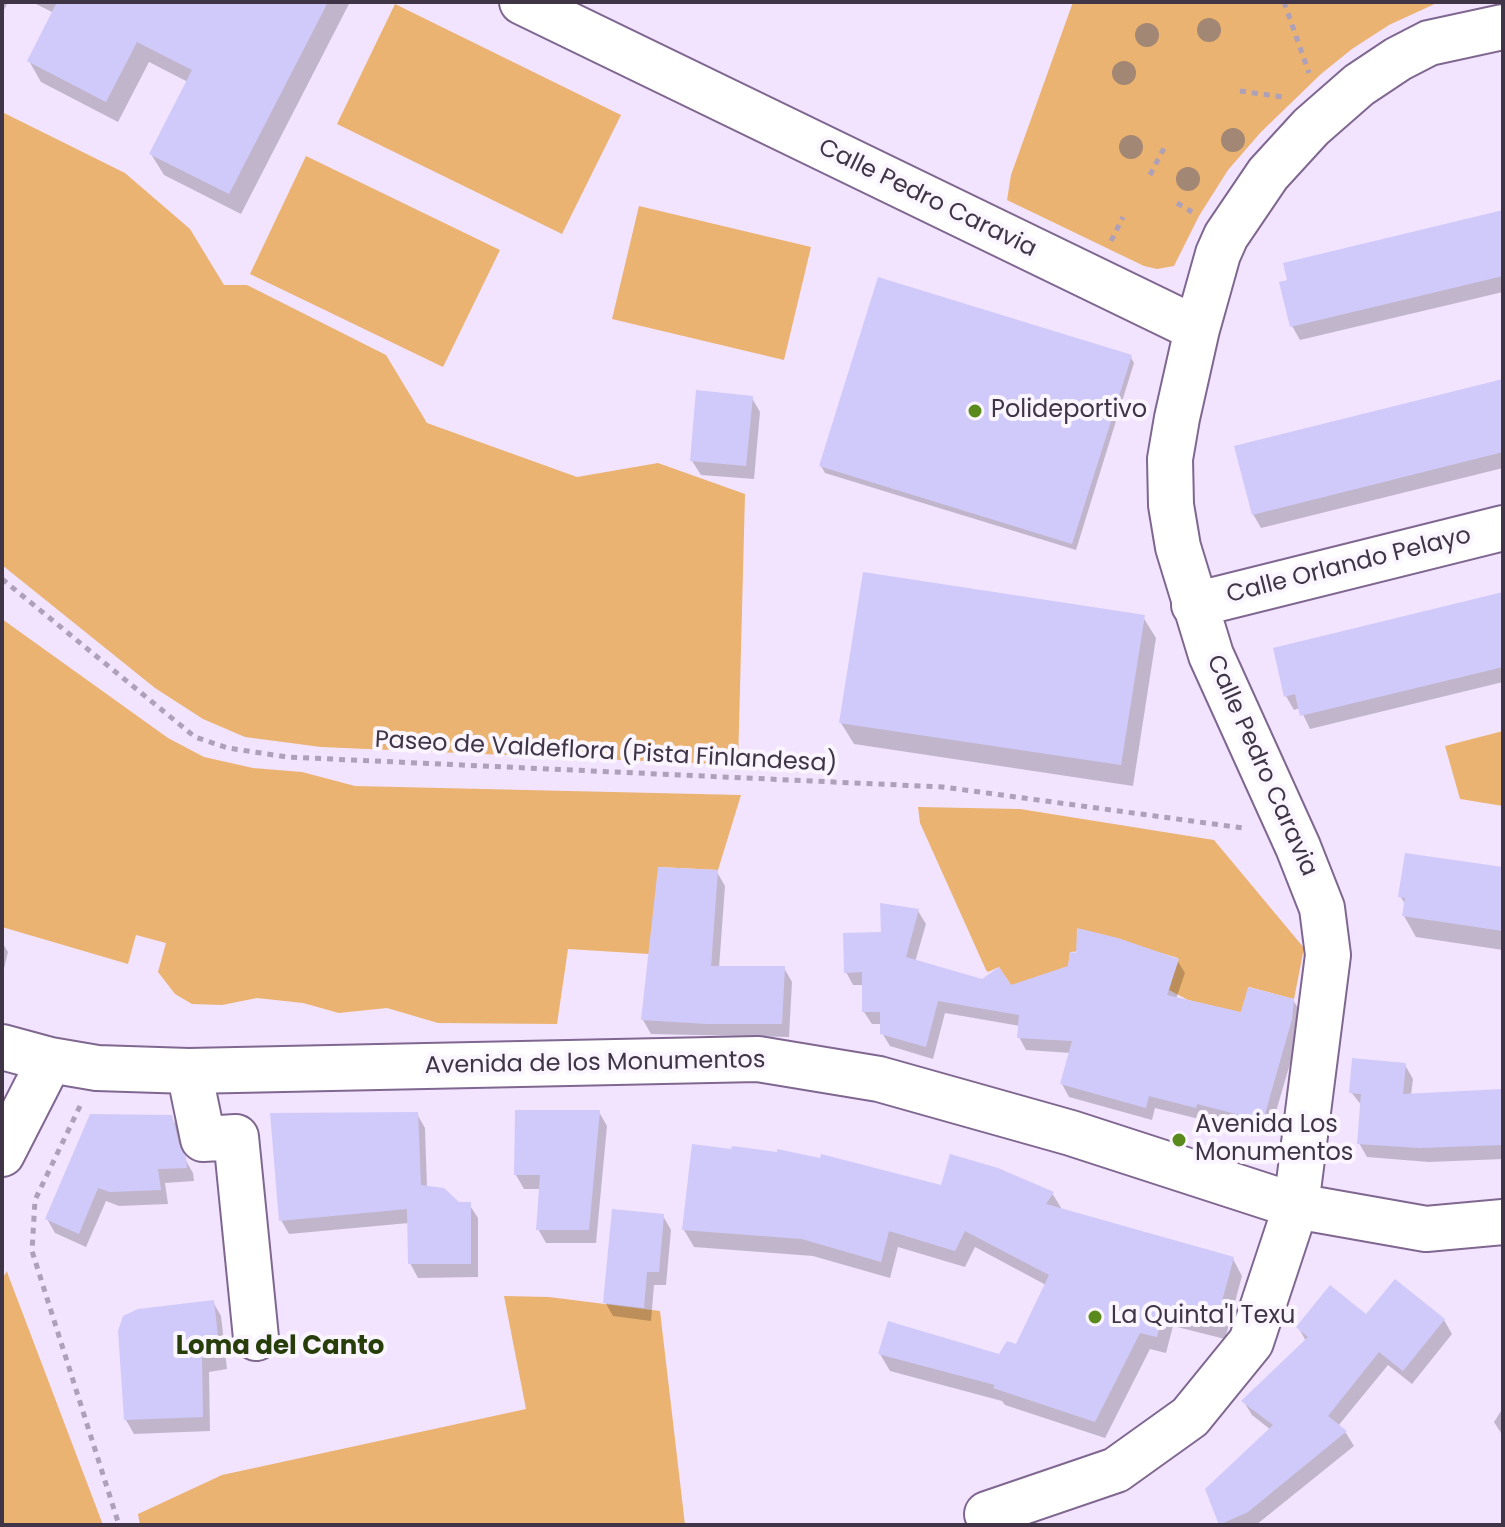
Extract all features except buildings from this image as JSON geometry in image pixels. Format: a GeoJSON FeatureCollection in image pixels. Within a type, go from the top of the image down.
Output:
{"type":"FeatureCollection","features":[{"type":"Feature","properties":{"kind":"street","name":"Calle Pedro Caravia"},"geometry":{"type":"LineString","coordinates":[[522,2],[1197,329]]}},
{"type":"Feature","properties":{"kind":"street","name":"Calle Pedro Caravia"},"geometry":{"type":"LineString","coordinates":[[987,1514],[1116,1470],[1190,1417],[1251,1342],[1296,1206],[1328,955],[1322,908],[1298,847],[1211,655],[1178,547],[1171,505],[1170,459],[1211,276],[1226,236],[1268,174],[1311,127],[1359,85],[1429,43],[1503,27]]}},
{"type":"Feature","properties":{"kind":"street","name":"Calle Orlando Pelayo"},"geometry":{"type":"LineString","coordinates":[[1194,605],[1503,528]]}},
{"type":"Feature","properties":{"kind":"street","name":"Avenida de los Monumentos"},"geometry":{"type":"LineString","coordinates":[[2,1047],[97,1068],[189,1071],[758,1059],[879,1079],[1071,1133],[1296,1206],[1426,1229],[1503,1222]]}},
{"type":"Feature","properties":{"kind":"street"},"geometry":{"type":"LineString","coordinates":[[2,1154],[50,1060]]}},
{"type":"Feature","properties":{"kind":"street"},"geometry":{"type":"LineString","coordinates":[[189,1071],[203,1139],[236,1137],[256,1338]]}},
{"type":"Feature","properties":{"kind":"path"},"geometry":{"type":"LineString","coordinates":[[1284,2],[1313,82]]}},
{"type":"Feature","properties":{"kind":"path"},"geometry":{"type":"LineString","coordinates":[[1240,91],[1296,99]]}},
{"type":"Feature","properties":{"kind":"path"},"geometry":{"type":"LineString","coordinates":[[1150,175],[1164,148]]}},
{"type":"Feature","properties":{"kind":"path"},"geometry":{"type":"LineString","coordinates":[[1177,203],[1186,208]]}},
{"type":"Feature","properties":{"kind":"path"},"geometry":{"type":"LineString","coordinates":[[1108,249],[1123,217]]}},
{"type":"Feature","properties":{"kind":"path","name":"Paseo de Valdeflora (Pista Finlandesa)"},"geometry":{"type":"LineString","coordinates":[[2,579],[195,737],[228,748],[287,757],[943,787],[1248,829]]}},
{"type":"Feature","properties":{"kind":"path"},"geometry":{"type":"LineString","coordinates":[[97,1068],[35,1200],[32,1251],[119,1525]]}},
{"type":"Feature","properties":{"kind":"shaded area"},"geometry":{"type":"Polygon","coordinates":[[[1073,2],[1439,2],[1389,25],[1321,74],[1261,132],[1228,170],[1199,216],[1174,266],[1157,269],[1144,266],[1007,200],[1011,175],[1073,2]]]}},
{"type":"Feature","properties":{"kind":"shaded area"},"geometry":{"type":"Polygon","coordinates":[[[395,4],[621,115],[562,234],[337,124],[395,4]]]}},
{"type":"Feature","properties":{"kind":"shaded area"},"geometry":{"type":"Polygon","coordinates":[[[2,112],[125,173],[190,229],[224,285],[247,285],[386,355],[427,423],[577,477],[658,463],[745,494],[738,765],[321,747],[245,737],[203,719],[155,688],[2,565],[2,112]]]}},
{"type":"Feature","properties":{"kind":"shaded area"},"geometry":{"type":"Polygon","coordinates":[[[306,156],[500,250],[443,367],[250,274],[306,156]]]}},
{"type":"Feature","properties":{"kind":"shaded area"},"geometry":{"type":"Polygon","coordinates":[[[639,206],[811,247],[784,360],[612,319],[639,206]]]}},
{"type":"Feature","properties":{"kind":"shaded area"},"geometry":{"type":"Polygon","coordinates":[[[2,619],[168,738],[204,757],[253,768],[302,772],[355,786],[741,795],[718,870],[659,867],[649,954],[568,949],[557,1024],[438,1023],[387,1008],[339,1013],[303,1003],[257,998],[222,1005],[192,1004],[175,994],[158,972],[166,943],[136,935],[128,964],[2,927],[2,619]]]}},
{"type":"Feature","properties":{"kind":"shaded area"},"geometry":{"type":"Polygon","coordinates":[[[1503,731],[1503,806],[1460,799],[1445,746],[1503,731]]]}},
{"type":"Feature","properties":{"kind":"shaded area"},"geometry":{"type":"Polygon","coordinates":[[[918,807],[1020,809],[1214,840],[1304,948],[1294,999],[1249,987],[1239,1018],[1221,1008],[1188,1000],[1169,990],[1178,958],[1141,947],[1070,952],[1063,1008],[1011,985],[999,967],[986,970],[920,823],[918,807]]]}},
{"type":"Feature","properties":{"kind":"shaded area"},"geometry":{"type":"Polygon","coordinates":[[[7,1271],[103,1525],[2,1525],[2,1279],[7,1271]]]}},
{"type":"Feature","properties":{"kind":"shaded area"},"geometry":{"type":"Polygon","coordinates":[[[504,1296],[549,1297],[660,1311],[685,1525],[140,1525],[138,1514],[222,1475],[526,1409],[504,1296]]]}},
{"type":"Feature","properties":{"kind":"place","name":"Polideportivo"},"geometry":{"type":"Point","coordinates":[975,411]}},
{"type":"Feature","properties":{"kind":"place","name":"Avenida Los Monumentos"},"geometry":{"type":"Point","coordinates":[1179,1140]}},
{"type":"Feature","properties":{"kind":"place","name":"La Quinta'l Texu"},"geometry":{"type":"Point","coordinates":[1095,1317]}},
{"type":"Feature","properties":{"kind":"district","name":"Loma del Canto"},"geometry":{"type":"Point","coordinates":[280,1347]}}]}
